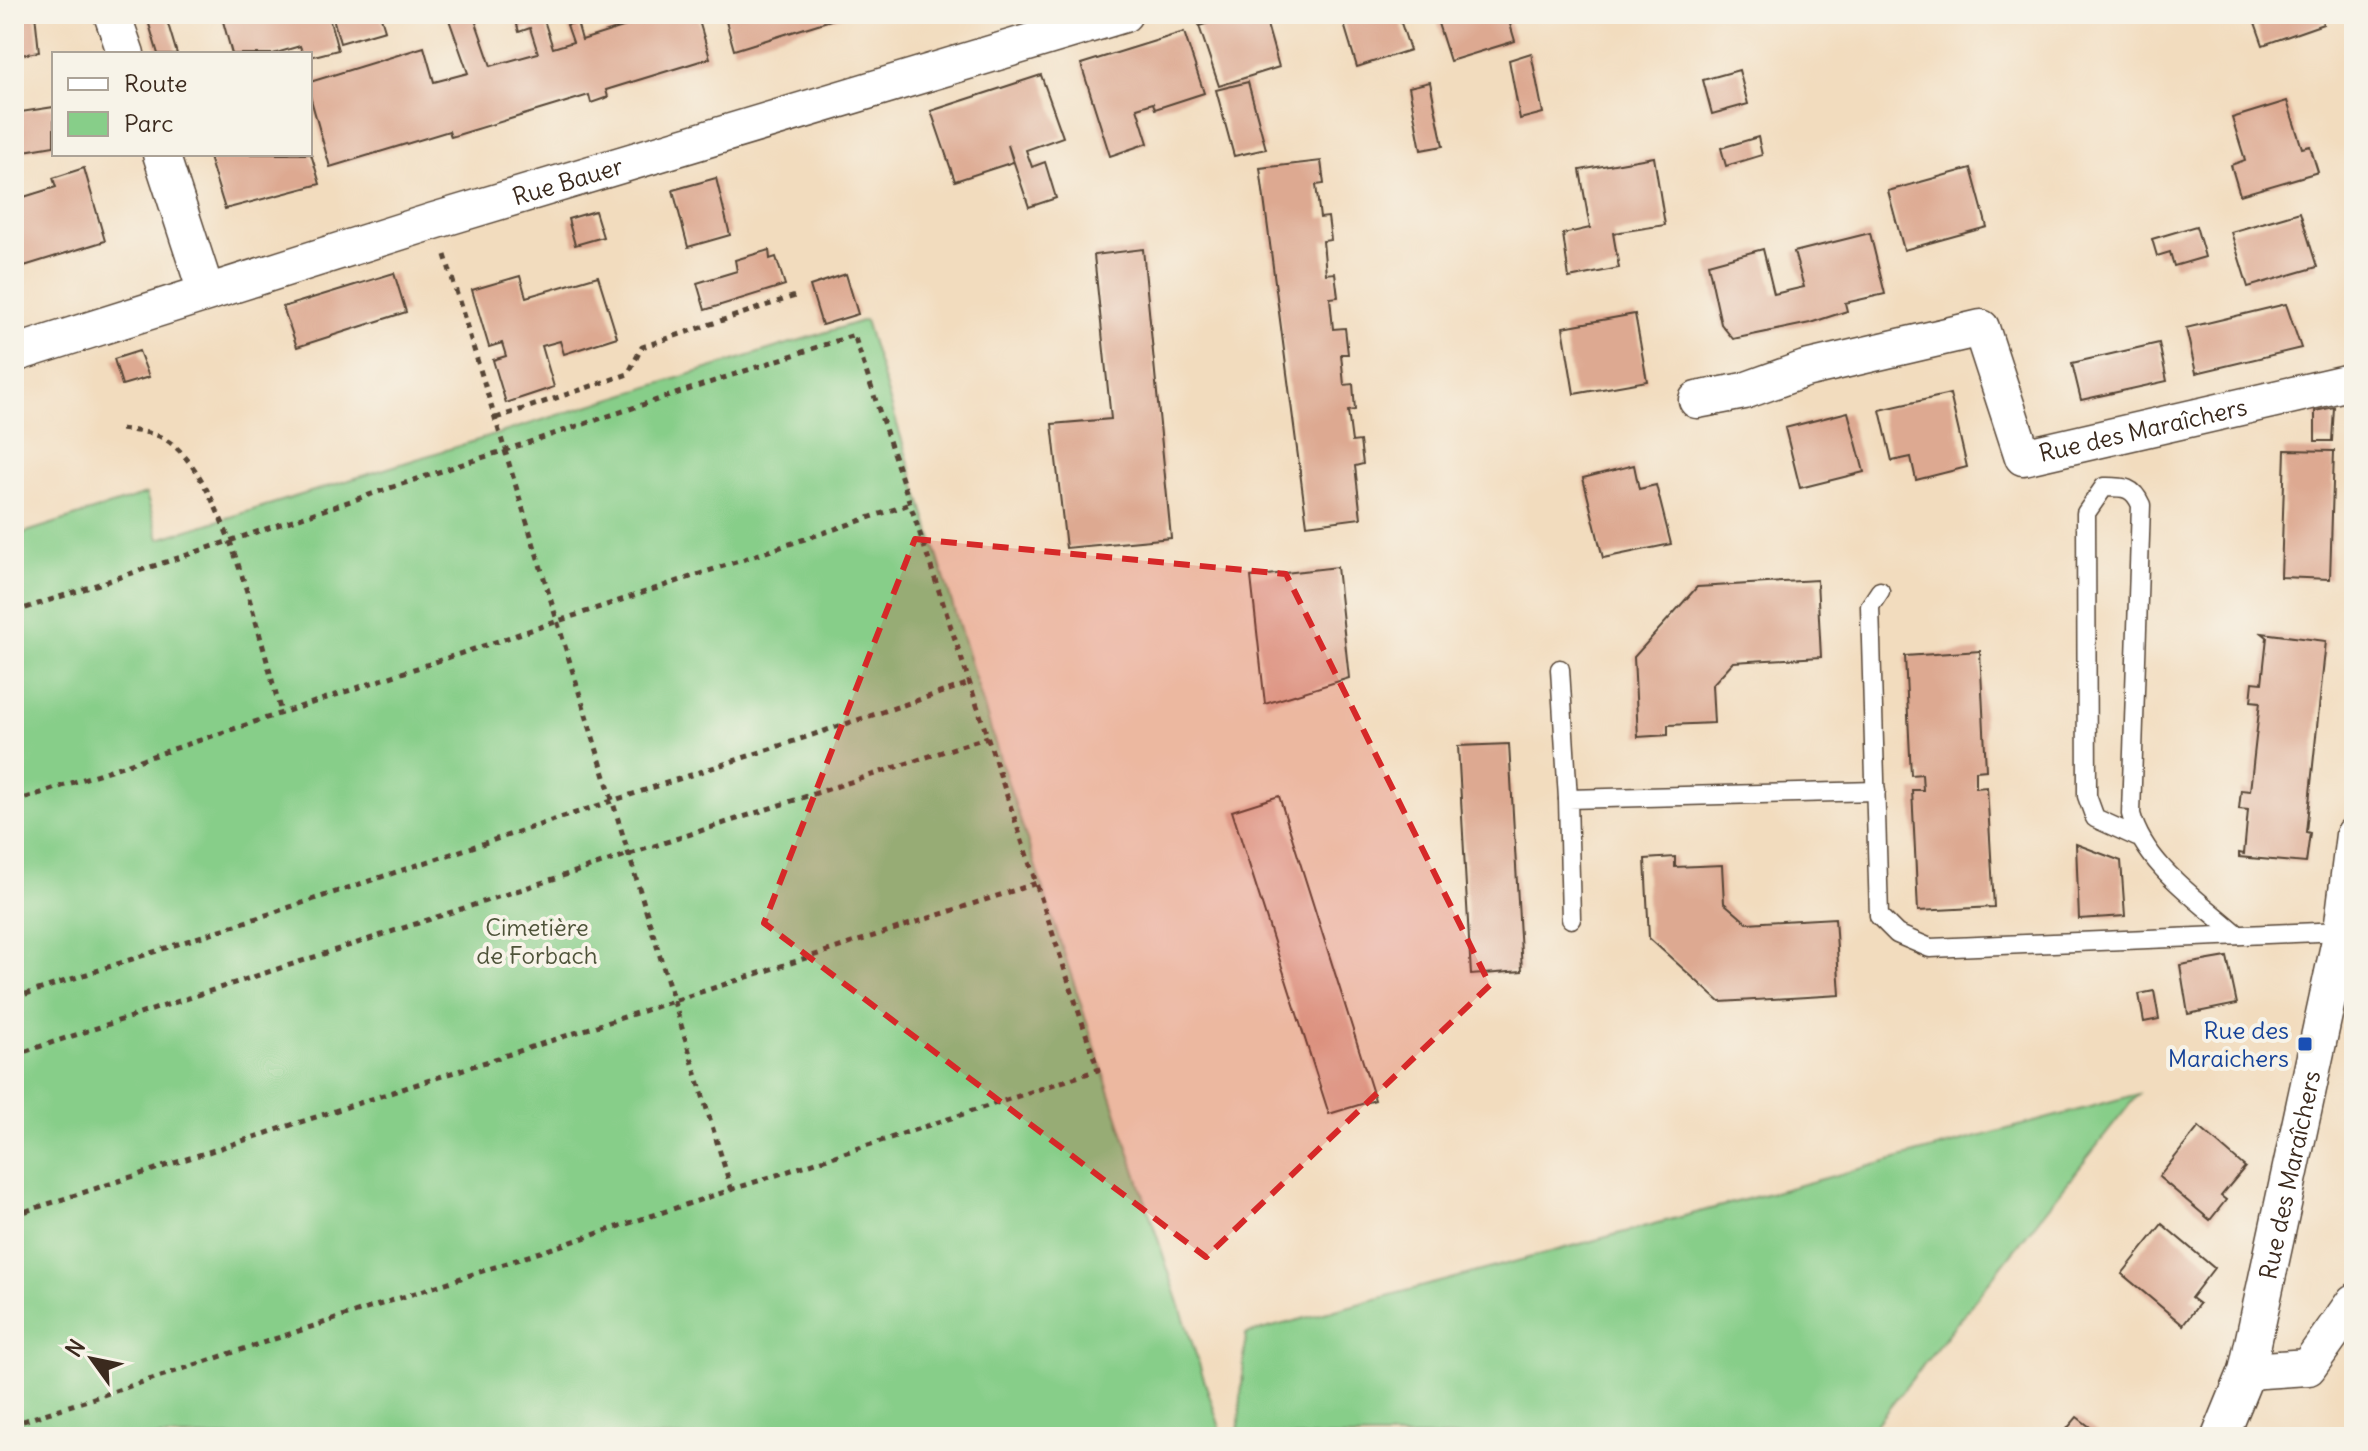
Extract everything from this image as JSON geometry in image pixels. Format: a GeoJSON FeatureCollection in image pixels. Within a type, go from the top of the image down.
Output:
{"type":"FeatureCollection","features":[{"type":"Feature","properties":{"kind":"street"},"geometry":{"type":"LineString","coordinates":[[112,14],[125,52]]}},
{"type":"Feature","properties":{"kind":"street","name":"Rue Bauer"},"geometry":{"type":"LineString","coordinates":[[14,354],[434,221],[1124,14]]}},
{"type":"Feature","properties":{"kind":"street"},"geometry":{"type":"LineString","coordinates":[[162,156],[206,292]]}},
{"type":"Feature","properties":{"kind":"street","name":"Rue des Maraîchers"},"geometry":{"type":"LineString","coordinates":[[1697,400],[1744,391],[1805,369],[1981,328],[2023,457],[2354,381]]}},
{"type":"Feature","properties":{"kind":"street","name":"Rue des Maraîchers"},"geometry":{"type":"LineString","coordinates":[[2220,1437],[2247,1371],[2342,931],[2354,835]]}},
{"type":"Feature","properties":{"kind":"street"},"geometry":{"type":"LineString","coordinates":[[2247,1371],[2308,1367],[2354,1302]]}},
{"type":"Feature","properties":{"kind":"lane"},"geometry":{"type":"LineString","coordinates":[[2137,837],[2095,818],[2087,796],[2086,513],[2104,487],[2125,486],[2136,493],[2141,505],[2131,814],[2137,837],[2158,863],[2238,935]]}},
{"type":"Feature","properties":{"kind":"lane"},"geometry":{"type":"LineString","coordinates":[[1880,591],[1870,606],[1879,916],[1897,934],[1930,948],[2342,931]]}},
{"type":"Feature","properties":{"kind":"lane"},"geometry":{"type":"LineString","coordinates":[[1560,669],[1571,919]]}},
{"type":"Feature","properties":{"kind":"lane"},"geometry":{"type":"LineString","coordinates":[[1568,799],[1876,791]]}},
{"type":"Feature","properties":{"kind":"path"},"geometry":{"type":"LineString","coordinates":[[434,221],[732,1191]]}},
{"type":"Feature","properties":{"kind":"path"},"geometry":{"type":"LineString","coordinates":[[496,418],[628,374],[642,347],[798,295]]}},
{"type":"Feature","properties":{"kind":"path"},"geometry":{"type":"LineString","coordinates":[[14,612],[854,335],[1098,1070],[14,1424]]}},
{"type":"Feature","properties":{"kind":"path"},"geometry":{"type":"LineString","coordinates":[[121,429],[162,438],[189,459],[209,488],[229,542],[281,712]]}},
{"type":"Feature","properties":{"kind":"path"},"geometry":{"type":"LineString","coordinates":[[14,802],[558,618],[910,504]]}},
{"type":"Feature","properties":{"kind":"path"},"geometry":{"type":"LineString","coordinates":[[14,998],[970,683]]}},
{"type":"Feature","properties":{"kind":"path"},"geometry":{"type":"LineString","coordinates":[[14,1055],[988,737]]}},
{"type":"Feature","properties":{"kind":"path"},"geometry":{"type":"LineString","coordinates":[[14,1215],[1037,883]]}},
{"type":"Feature","properties":{"kind":"highlighted area"},"geometry":{"type":"Polygon","coordinates":[[[915,539],[1286,574],[1490,985],[1206,1257],[764,923],[915,539]]]}},
{"type":"Feature","properties":{"kind":"green space","name":"Cimetière de Forbach"},"geometry":{"type":"Polygon","coordinates":[[[865,320],[995,743],[1223,1437],[14,1437],[14,536],[146,494],[159,539],[865,320]]]}},
{"type":"Feature","properties":{"kind":"green space"},"geometry":{"type":"Polygon","coordinates":[[[2138,1094],[1866,1437],[1238,1437],[1246,1334],[2138,1094]]]}},
{"type":"Feature","properties":{"kind":"building"},"geometry":{"type":"Polygon","coordinates":[[[14,14],[35,14],[39,52],[14,56],[14,14]]]}},
{"type":"Feature","properties":{"kind":"building"},"geometry":{"type":"Polygon","coordinates":[[[146,14],[165,14],[176,52],[157,52],[146,14]]]}},
{"type":"Feature","properties":{"kind":"building"},"geometry":{"type":"Polygon","coordinates":[[[221,14],[328,14],[338,50],[312,56],[312,52],[302,52],[300,46],[280,52],[231,52],[221,14]]]}},
{"type":"Feature","properties":{"kind":"building"},"geometry":{"type":"Polygon","coordinates":[[[332,14],[380,14],[385,30],[340,43],[332,14]]]}},
{"type":"Feature","properties":{"kind":"building"},"geometry":{"type":"Polygon","coordinates":[[[447,14],[473,14],[491,66],[538,53],[530,28],[519,32],[514,14],[542,14],[553,48],[573,42],[567,25],[577,22],[582,40],[664,14],[697,14],[710,58],[606,90],[608,97],[591,103],[589,95],[451,137],[449,131],[330,167],[312,103],[312,81],[424,47],[434,82],[468,73],[447,14]]]}},
{"type":"Feature","properties":{"kind":"building"},"geometry":{"type":"Polygon","coordinates":[[[724,14],[847,14],[847,15],[734,50],[724,14]]]}},
{"type":"Feature","properties":{"kind":"building"},"geometry":{"type":"Polygon","coordinates":[[[1237,14],[1264,14],[1279,67],[1219,86],[1199,26],[1237,14]]]}},
{"type":"Feature","properties":{"kind":"building"},"geometry":{"type":"Polygon","coordinates":[[[1341,14],[1398,14],[1410,50],[1357,67],[1341,14]]]}},
{"type":"Feature","properties":{"kind":"building"},"geometry":{"type":"Polygon","coordinates":[[[1435,14],[1507,14],[1515,41],[1450,61],[1435,14]]]}},
{"type":"Feature","properties":{"kind":"building"},"geometry":{"type":"Polygon","coordinates":[[[2252,14],[2320,14],[2323,24],[2263,45],[2252,14]]]}},
{"type":"Feature","properties":{"kind":"building"},"geometry":{"type":"Polygon","coordinates":[[[1184,32],[1204,93],[1155,109],[1153,103],[1137,108],[1148,143],[1110,156],[1081,64],[1184,32]]]}},
{"type":"Feature","properties":{"kind":"building"},"geometry":{"type":"Polygon","coordinates":[[[1531,53],[1543,113],[1520,119],[1509,60],[1531,53]]]}},
{"type":"Feature","properties":{"kind":"building"},"geometry":{"type":"Polygon","coordinates":[[[1739,70],[1748,104],[1712,114],[1703,80],[1739,70]]]}},
{"type":"Feature","properties":{"kind":"building"},"geometry":{"type":"Polygon","coordinates":[[[1041,75],[1063,137],[1026,150],[1032,167],[1045,162],[1056,198],[1029,207],[1008,145],[1013,162],[955,181],[931,111],[1041,75]]]}},
{"type":"Feature","properties":{"kind":"building"},"geometry":{"type":"Polygon","coordinates":[[[1248,82],[1266,149],[1234,156],[1216,90],[1248,82]]]}},
{"type":"Feature","properties":{"kind":"building"},"geometry":{"type":"Polygon","coordinates":[[[1430,82],[1443,146],[1421,150],[1409,87],[1430,82]]]}},
{"type":"Feature","properties":{"kind":"building"},"geometry":{"type":"Polygon","coordinates":[[[2287,101],[2302,148],[2310,146],[2318,172],[2240,195],[2231,165],[2245,160],[2232,118],[2287,101]]]}},
{"type":"Feature","properties":{"kind":"building"},"geometry":{"type":"Polygon","coordinates":[[[52,107],[52,146],[18,152],[14,113],[52,107]]]}},
{"type":"Feature","properties":{"kind":"building"},"geometry":{"type":"Polygon","coordinates":[[[1758,137],[1762,155],[1726,166],[1721,148],[1758,137]]]}},
{"type":"Feature","properties":{"kind":"building"},"geometry":{"type":"Polygon","coordinates":[[[209,156],[312,156],[320,184],[225,209],[209,156]]]}},
{"type":"Feature","properties":{"kind":"building"},"geometry":{"type":"Polygon","coordinates":[[[1654,157],[1665,225],[1613,233],[1619,268],[1569,278],[1563,234],[1590,228],[1580,170],[1654,157]]]}},
{"type":"Feature","properties":{"kind":"building"},"geometry":{"type":"Polygon","coordinates":[[[1321,161],[1324,184],[1316,185],[1320,218],[1328,217],[1331,240],[1323,241],[1326,274],[1335,273],[1338,297],[1330,298],[1333,329],[1345,328],[1348,354],[1341,354],[1344,385],[1353,384],[1355,410],[1348,411],[1352,442],[1360,441],[1363,464],[1355,466],[1361,518],[1307,525],[1260,168],[1321,161]]]}},
{"type":"Feature","properties":{"kind":"building"},"geometry":{"type":"Polygon","coordinates":[[[84,168],[105,241],[21,267],[14,243],[14,200],[56,187],[53,178],[84,168]]]}},
{"type":"Feature","properties":{"kind":"building"},"geometry":{"type":"Polygon","coordinates":[[[1971,168],[1987,227],[1904,250],[1888,191],[1971,168]]]}},
{"type":"Feature","properties":{"kind":"building"},"geometry":{"type":"Polygon","coordinates":[[[716,178],[730,235],[688,247],[673,190],[716,178]]]}},
{"type":"Feature","properties":{"kind":"building"},"geometry":{"type":"Polygon","coordinates":[[[595,211],[603,237],[575,245],[568,219],[595,211]]]}},
{"type":"Feature","properties":{"kind":"building"},"geometry":{"type":"Polygon","coordinates":[[[2300,212],[2317,267],[2248,287],[2231,232],[2300,212]]]}},
{"type":"Feature","properties":{"kind":"building"},"geometry":{"type":"Polygon","coordinates":[[[2196,226],[2205,257],[2174,266],[2170,252],[2157,256],[2152,239],[2196,226]]]}},
{"type":"Feature","properties":{"kind":"building"},"geometry":{"type":"Polygon","coordinates":[[[1870,233],[1885,294],[1845,303],[1847,311],[1810,323],[1733,339],[1721,324],[1708,264],[1763,249],[1774,294],[1804,287],[1794,252],[1870,233]]]}},
{"type":"Feature","properties":{"kind":"building"},"geometry":{"type":"Polygon","coordinates":[[[1143,249],[1171,538],[1066,548],[1052,424],[1111,419],[1094,255],[1143,249]]]}},
{"type":"Feature","properties":{"kind":"building"},"geometry":{"type":"Polygon","coordinates":[[[769,250],[770,259],[776,257],[785,285],[705,310],[697,283],[737,271],[735,260],[769,250]]]}},
{"type":"Feature","properties":{"kind":"building"},"geometry":{"type":"Polygon","coordinates":[[[394,273],[406,312],[297,347],[283,307],[394,273]]]}},
{"type":"Feature","properties":{"kind":"building"},"geometry":{"type":"Polygon","coordinates":[[[846,274],[858,314],[822,325],[810,286],[846,274]]]}},
{"type":"Feature","properties":{"kind":"building"},"geometry":{"type":"Polygon","coordinates":[[[520,276],[526,297],[598,276],[617,337],[564,354],[560,341],[542,346],[554,387],[506,403],[493,360],[506,356],[502,343],[489,347],[472,290],[520,276]]]}},
{"type":"Feature","properties":{"kind":"building"},"geometry":{"type":"Polygon","coordinates":[[[2286,304],[2301,348],[2196,373],[2186,328],[2286,304]]]}},
{"type":"Feature","properties":{"kind":"building"},"geometry":{"type":"Polygon","coordinates":[[[1635,314],[1647,381],[1574,394],[1563,327],[1635,314]]]}},
{"type":"Feature","properties":{"kind":"building"},"geometry":{"type":"Polygon","coordinates":[[[2159,343],[2167,381],[2081,400],[2072,363],[2159,343]]]}},
{"type":"Feature","properties":{"kind":"building"},"geometry":{"type":"Polygon","coordinates":[[[139,351],[149,377],[122,385],[114,359],[139,351]]]}},
{"type":"Feature","properties":{"kind":"building"},"geometry":{"type":"Polygon","coordinates":[[[1950,394],[1967,467],[1916,480],[1911,457],[1892,461],[1880,410],[1950,394]]]}},
{"type":"Feature","properties":{"kind":"building"},"geometry":{"type":"Polygon","coordinates":[[[2334,407],[2332,441],[2315,441],[2315,411],[2334,407]]]}},
{"type":"Feature","properties":{"kind":"building"},"geometry":{"type":"Polygon","coordinates":[[[1848,412],[1864,472],[1800,488],[1785,428],[1848,412]]]}},
{"type":"Feature","properties":{"kind":"building"},"geometry":{"type":"Polygon","coordinates":[[[2285,450],[2334,451],[2330,579],[2281,577],[2285,450]]]}},
{"type":"Feature","properties":{"kind":"building"},"geometry":{"type":"Polygon","coordinates":[[[1634,465],[1639,489],[1656,485],[1671,544],[1603,558],[1583,478],[1634,465]]]}},
{"type":"Feature","properties":{"kind":"building"},"geometry":{"type":"Polygon","coordinates":[[[1337,567],[1349,678],[1265,704],[1251,577],[1337,567]]]}},
{"type":"Feature","properties":{"kind":"building"},"geometry":{"type":"Polygon","coordinates":[[[1817,580],[1821,657],[1733,662],[1712,685],[1714,723],[1668,725],[1668,735],[1638,737],[1634,657],[1697,587],[1817,580]]]}},
{"type":"Feature","properties":{"kind":"building"},"geometry":{"type":"Polygon","coordinates":[[[2262,633],[2326,641],[2306,832],[2310,833],[2306,863],[2239,857],[2239,853],[2244,854],[2248,810],[2239,809],[2241,790],[2250,791],[2260,702],[2251,701],[2253,682],[2262,683],[2267,637],[2262,633]]]}},
{"type":"Feature","properties":{"kind":"building"},"geometry":{"type":"Polygon","coordinates":[[[1980,651],[1986,770],[1976,771],[1976,788],[1987,787],[1994,907],[1918,911],[1912,790],[1923,790],[1922,774],[1911,775],[1905,656],[1980,651]]]}},
{"type":"Feature","properties":{"kind":"building"},"geometry":{"type":"Polygon","coordinates":[[[1509,744],[1522,971],[1471,975],[1458,746],[1509,744]]]}},
{"type":"Feature","properties":{"kind":"building"},"geometry":{"type":"Polygon","coordinates":[[[1279,796],[1375,1100],[1329,1114],[1232,811],[1279,796]]]}},
{"type":"Feature","properties":{"kind":"building"},"geometry":{"type":"Polygon","coordinates":[[[2076,844],[2121,861],[2125,916],[2079,919],[2076,844]]]}},
{"type":"Feature","properties":{"kind":"building"},"geometry":{"type":"Polygon","coordinates":[[[1675,857],[1675,867],[1722,865],[1724,903],[1747,923],[1835,918],[1840,995],[1720,1002],[1649,938],[1645,859],[1675,857]]]}},
{"type":"Feature","properties":{"kind":"building"},"geometry":{"type":"Polygon","coordinates":[[[2227,957],[2237,1004],[2188,1014],[2180,965],[2227,957]]]}},
{"type":"Feature","properties":{"kind":"building"},"geometry":{"type":"Polygon","coordinates":[[[2154,991],[2159,1019],[2144,1022],[2139,994],[2154,991]]]}},
{"type":"Feature","properties":{"kind":"building"},"geometry":{"type":"Polygon","coordinates":[[[2199,1127],[2245,1167],[2221,1196],[2226,1200],[2210,1220],[2159,1177],[2199,1127]]]}},
{"type":"Feature","properties":{"kind":"building"},"geometry":{"type":"Polygon","coordinates":[[[2162,1224],[2214,1268],[2191,1298],[2199,1304],[2183,1325],[2122,1274],[2162,1224]]]}},
{"type":"Feature","properties":{"kind":"building"},"geometry":{"type":"Polygon","coordinates":[[[2077,1417],[2103,1437],[2060,1437],[2077,1417]]]}},
{"type":"Feature","properties":{"kind":"place","name":"Rue des Maraichers"},"geometry":{"type":"Point","coordinates":[2305,1044]}}]}
